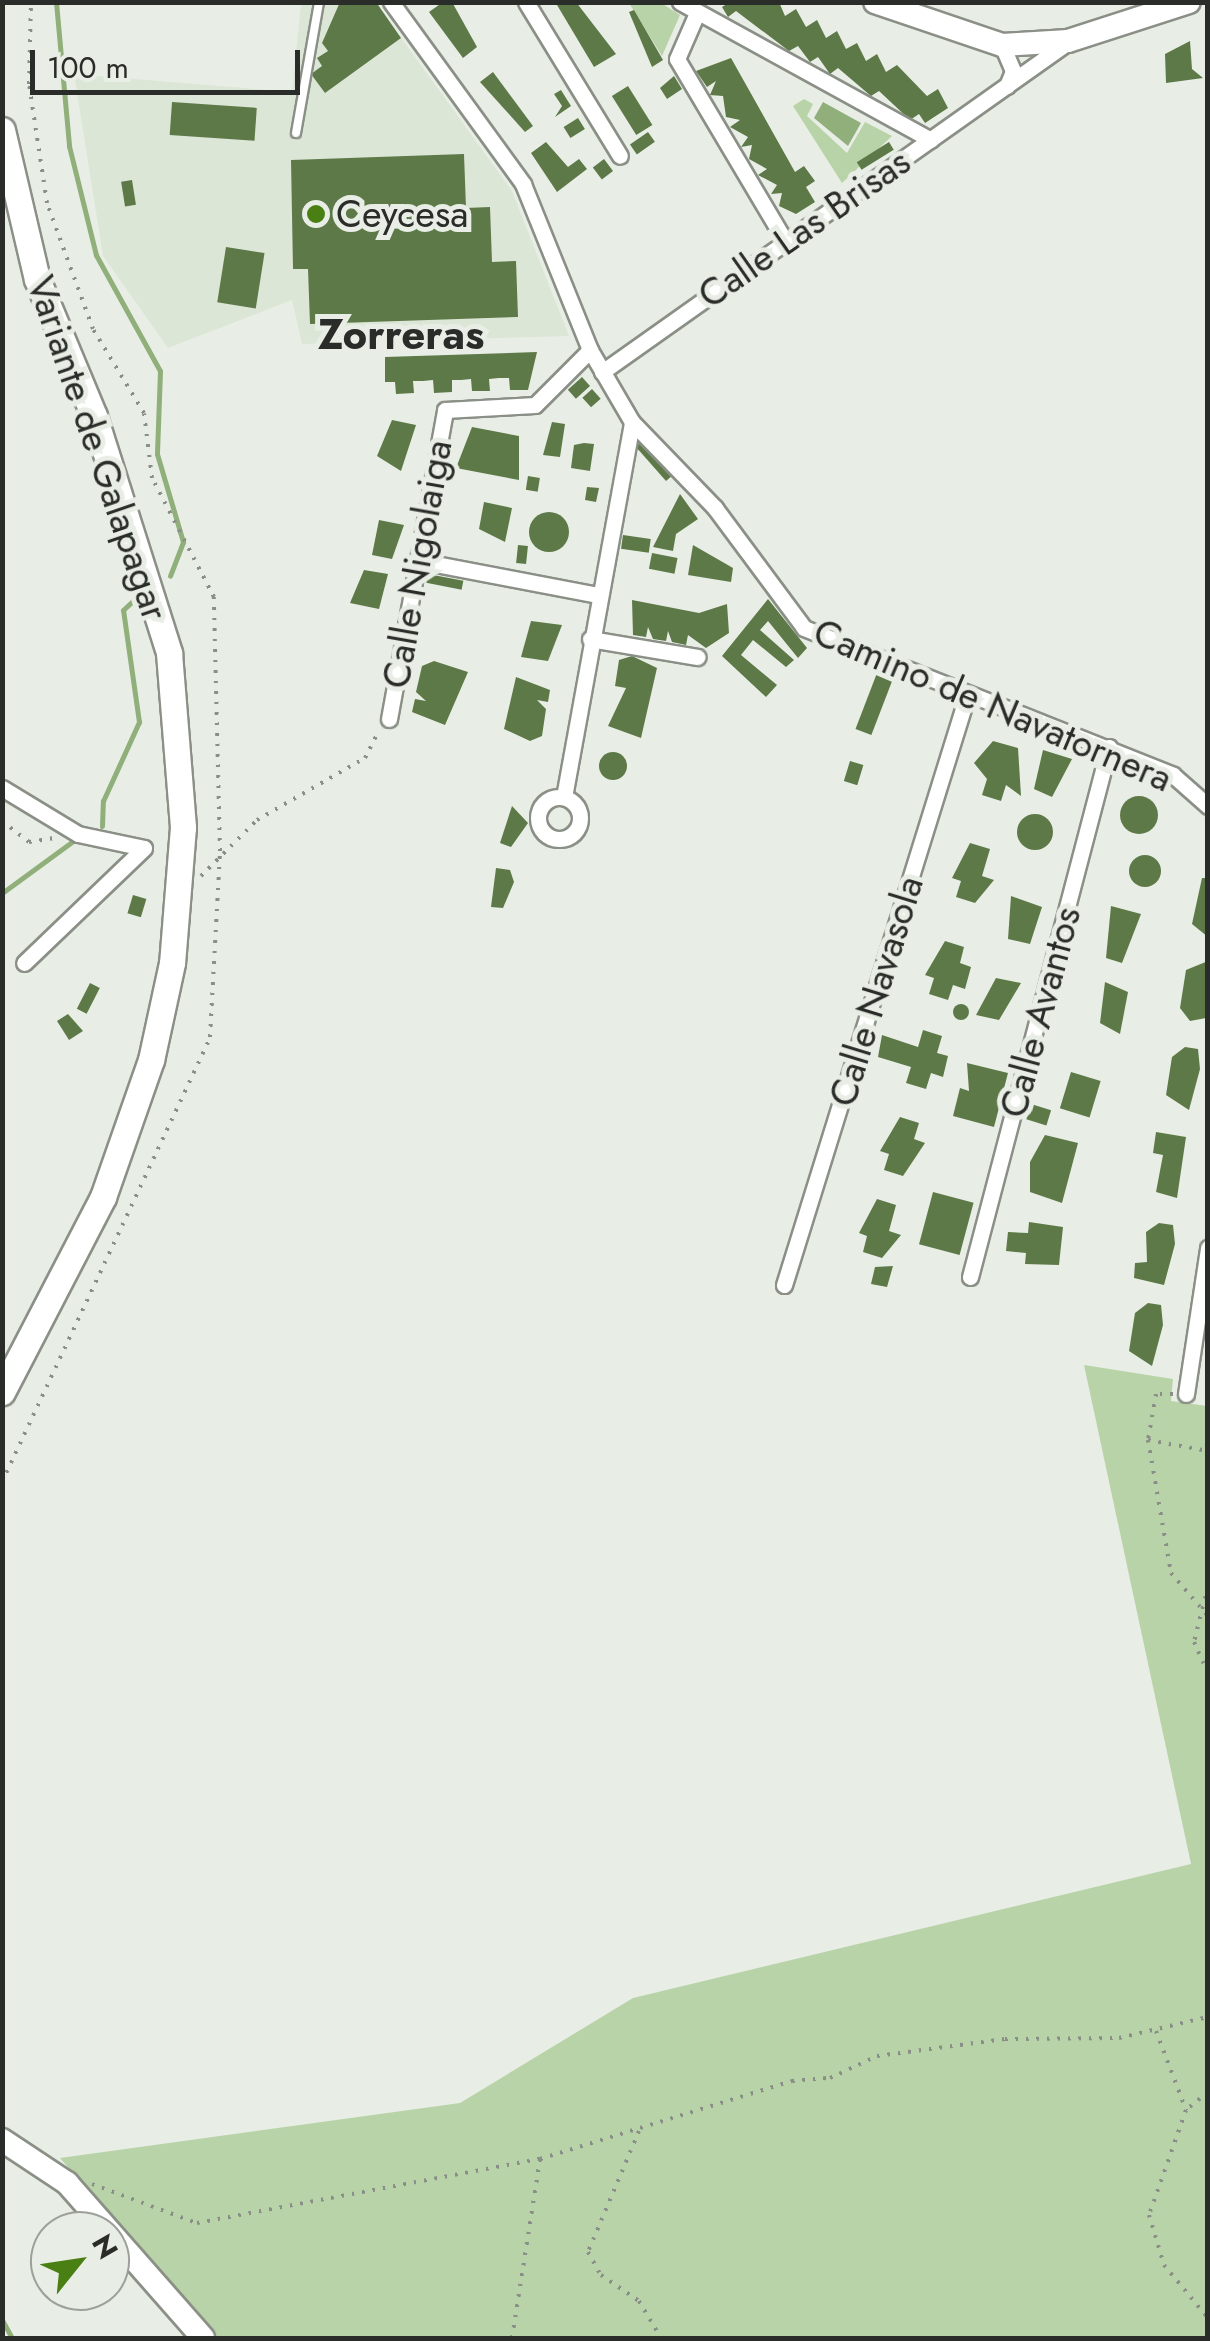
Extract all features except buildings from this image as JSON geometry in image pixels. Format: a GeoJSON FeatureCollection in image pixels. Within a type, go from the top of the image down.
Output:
{"type":"FeatureCollection","features":[{"type":"Feature","properties":{"kind":"main road"},"geometry":{"type":"LineString","coordinates":[[876,2],[946,34],[1002,46],[1068,42],[1139,10],[1188,2]]}},
{"type":"Feature","properties":{"kind":"main road","name":"Variante de Galapagar"},"geometry":{"type":"LineString","coordinates":[[2,130],[38,278],[94,416],[169,653],[183,827],[172,963],[151,1060],[104,1197],[2,1392]]}},
{"type":"Feature","properties":{"kind":"main road"},"geometry":{"type":"LineString","coordinates":[[2,2140],[68,2183],[204,2338]]}},
{"type":"Feature","properties":{"kind":"street","name":"Camino de Navatornera"},"geometry":{"type":"LineString","coordinates":[[392,2],[522,184],[590,350],[632,422],[715,508],[804,628],[1173,775],[1208,806]]}},
{"type":"Feature","properties":{"kind":"street"},"geometry":{"type":"LineString","coordinates":[[526,2],[620,156]]}},
{"type":"Feature","properties":{"kind":"street"},"geometry":{"type":"LineString","coordinates":[[680,2],[930,140]]}},
{"type":"Feature","properties":{"kind":"street"},"geometry":{"type":"LineString","coordinates":[[697,12],[677,59],[784,239]]}},
{"type":"Feature","properties":{"kind":"street","name":"Calle Las Brisas"},"geometry":{"type":"LineString","coordinates":[[602,372],[784,239],[1068,42]]}},
{"type":"Feature","properties":{"kind":"street"},"geometry":{"type":"LineString","coordinates":[[1002,46],[1013,71],[1007,86]]}},
{"type":"Feature","properties":{"kind":"street","name":"Calle Nigolaiga"},"geometry":{"type":"LineString","coordinates":[[389,719],[445,410],[535,404],[590,350]]}},
{"type":"Feature","properties":{"kind":"street"},"geometry":{"type":"LineString","coordinates":[[564,798],[632,422]]}},
{"type":"Feature","properties":{"kind":"street"},"geometry":{"type":"LineString","coordinates":[[420,561],[598,595]]}},
{"type":"Feature","properties":{"kind":"street"},"geometry":{"type":"LineString","coordinates":[[590,640],[696,657]]}},
{"type":"Feature","properties":{"kind":"street","name":"Calle Navasola"},"geometry":{"type":"LineString","coordinates":[[784,1285],[967,696]]}},
{"type":"Feature","properties":{"kind":"street","name":"Calle Avantos"},"geometry":{"type":"LineString","coordinates":[[970,1277],[1109,747]]}},
{"type":"Feature","properties":{"kind":"street"},"geometry":{"type":"LineString","coordinates":[[2,788],[78,834],[144,848],[24,962]]}},
{"type":"Feature","properties":{"kind":"street"},"geometry":{"type":"LineString","coordinates":[[1186,1394],[1208,1248]]}},
{"type":"Feature","properties":{"kind":"lane"},"geometry":{"type":"LineString","coordinates":[[296,134],[319,2]]}},
{"type":"Feature","properties":{"kind":"path"},"geometry":{"type":"LineString","coordinates":[[2,1482],[210,1037],[220,851],[214,597],[152,478],[144,414],[93,330],[47,203],[28,84],[30,2]]}},
{"type":"Feature","properties":{"kind":"path"},"geometry":{"type":"LineString","coordinates":[[198,883],[220,851],[365,758],[389,719]]}},
{"type":"Feature","properties":{"kind":"path"},"geometry":{"type":"LineString","coordinates":[[2,821],[29,842]]}},
{"type":"Feature","properties":{"kind":"path"},"geometry":{"type":"LineString","coordinates":[[1186,1394],[1156,1394],[1148,1440],[1171,1573],[1208,1616]]}},
{"type":"Feature","properties":{"kind":"path"},"geometry":{"type":"LineString","coordinates":[[1148,1440],[1208,1451]]}},
{"type":"Feature","properties":{"kind":"path"},"geometry":{"type":"LineString","coordinates":[[1208,1586],[1194,1642],[1208,1673]]}},
{"type":"Feature","properties":{"kind":"path"},"geometry":{"type":"LineString","coordinates":[[68,2183],[112,2184],[197,2223],[540,2159],[792,2080],[830,2078],[877,2056],[1155,2029],[1208,2017]]}},
{"type":"Feature","properties":{"kind":"path"},"geometry":{"type":"LineString","coordinates":[[1155,2029],[1186,2110]]}},
{"type":"Feature","properties":{"kind":"path"},"geometry":{"type":"LineString","coordinates":[[1208,2092],[1186,2110],[1149,2215],[1164,2264],[1208,2318]]}},
{"type":"Feature","properties":{"kind":"path"},"geometry":{"type":"LineString","coordinates":[[639,2131],[588,2252],[601,2274],[639,2302],[661,2338]]}},
{"type":"Feature","properties":{"kind":"path"},"geometry":{"type":"LineString","coordinates":[[512,2338],[540,2159]]}},
{"type":"Feature","properties":{"kind":"shaded area"},"geometry":{"type":"Polygon","coordinates":[[[301,3],[376,3],[512,191],[569,336],[302,344],[292,300],[168,348],[103,256],[74,74],[292,92],[301,3]]]}},
{"type":"Feature","properties":{"kind":"shaded area"},"geometry":{"type":"Polygon","coordinates":[[[629,3],[661,3],[680,15],[662,56],[629,3]]]}},
{"type":"Feature","properties":{"kind":"shaded area"},"geometry":{"type":"Polygon","coordinates":[[[804,99],[813,104],[807,116],[847,153],[865,122],[892,136],[842,183],[793,106],[804,99]]]}},
{"type":"Feature","properties":{"kind":"shaded area"},"geometry":{"type":"Polygon","coordinates":[[[823,102],[861,123],[848,146],[814,118],[823,102]]]}},
{"type":"Feature","properties":{"kind":"shaded area"},"geometry":{"type":"Polygon","coordinates":[[[1084,1365],[1173,1379],[1171,1401],[1207,1406],[1207,2338],[216,2338],[130,2239],[130,2211],[106,2211],[60,2158],[460,2103],[633,1998],[1191,1864],[1084,1365]]]}},
{"type":"Feature","properties":{"kind":"waterway"},"geometry":{"type":"LineString","coordinates":[[56,2],[69,146],[96,255],[160,371],[157,454],[183,542],[170,576]]}},
{"type":"Feature","properties":{"kind":"waterway"},"geometry":{"type":"LineString","coordinates":[[102,826],[103,801],[139,722],[123,610],[135,599]]}},
{"type":"Feature","properties":{"kind":"waterway"},"geometry":{"type":"LineString","coordinates":[[2,893],[73,841]]}},
{"type":"Feature","properties":{"kind":"waterway"},"geometry":{"type":"LineString","coordinates":[[2,2320],[12,2338]]}},
{"type":"Feature","properties":{"kind":"place","name":"Ceycesa"},"geometry":{"type":"Point","coordinates":[316,214]}},
{"type":"Feature","properties":{"kind":"district","name":"Zorreras"},"geometry":{"type":"Point","coordinates":[401,335]}}]}
